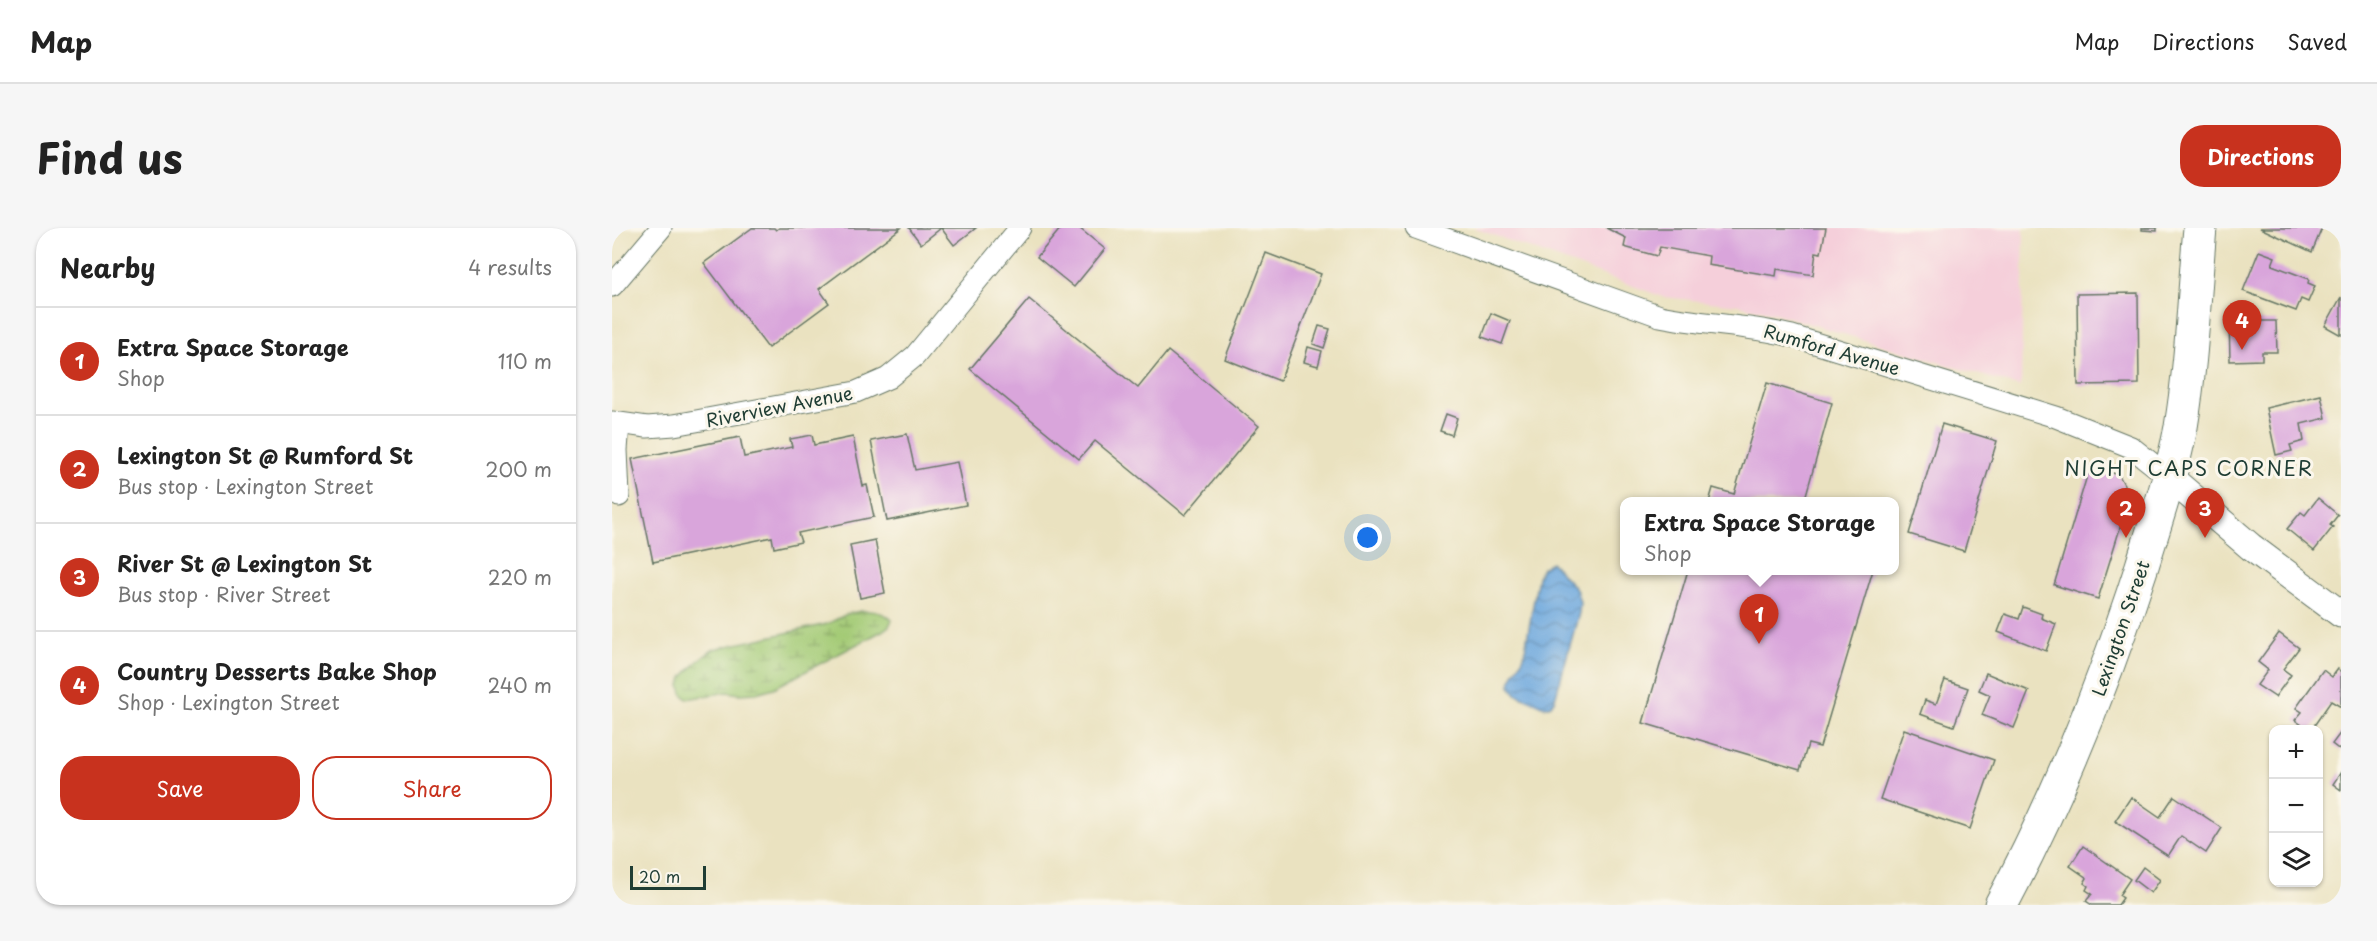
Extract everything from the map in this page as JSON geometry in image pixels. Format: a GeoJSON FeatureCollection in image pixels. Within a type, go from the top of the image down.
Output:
{"type":"FeatureCollection","features":[{"type":"Feature","properties":{"kind":"main road","name":"Lexington Street"},"geometry":{"type":"LineString","coordinates":[[2001,905],[2050,807],[2084,729],[2114,652],[2169,477],[2181,425],[2186,387],[2200,228]]}},
{"type":"Feature","properties":{"kind":"street"},"geometry":{"type":"LineString","coordinates":[[612,286],[661,228]]}},
{"type":"Feature","properties":{"kind":"street","name":"Riverview Avenue"},"geometry":{"type":"LineString","coordinates":[[616,423],[647,427],[674,425],[843,395],[878,384],[915,356],[1020,228]]}},
{"type":"Feature","properties":{"kind":"street","name":"Rumford Avenue"},"geometry":{"type":"LineString","coordinates":[[1416,228],[1660,316],[1699,323],[1757,328],[1792,336],[2033,409],[2124,443],[2169,477]]}},
{"type":"Feature","properties":{"kind":"street"},"geometry":{"type":"LineString","coordinates":[[616,423],[620,496]]}},
{"type":"Feature","properties":{"kind":"street"},"geometry":{"type":"LineString","coordinates":[[2169,477],[2266,559],[2341,614]]}},
{"type":"Feature","properties":{"kind":"shaded area"},"geometry":{"type":"Polygon","coordinates":[[[1474,228],[2024,228],[2021,387],[1777,314],[1738,305],[1663,297],[1474,228]]]}},
{"type":"Feature","properties":{"kind":"green space"},"geometry":{"type":"Polygon","coordinates":[[[861,611],[881,613],[892,620],[889,626],[882,631],[774,688],[756,693],[727,692],[687,699],[682,693],[680,685],[684,676],[714,649],[827,624],[847,614],[861,611]]]}},
{"type":"Feature","properties":{"kind":"water"},"geometry":{"type":"Polygon","coordinates":[[[1551,562],[1576,589],[1580,602],[1555,699],[1551,705],[1545,707],[1516,694],[1510,686],[1524,656],[1538,577],[1542,568],[1551,562]]]}},
{"type":"Feature","properties":{"kind":"building"},"geometry":{"type":"Polygon","coordinates":[[[752,228],[774,228],[776,230],[779,228],[901,228],[819,289],[829,303],[768,348],[704,263],[752,228]]]}},
{"type":"Feature","properties":{"kind":"building"},"geometry":{"type":"Polygon","coordinates":[[[909,228],[941,228],[921,244],[909,228]]]}},
{"type":"Feature","properties":{"kind":"building"},"geometry":{"type":"Polygon","coordinates":[[[941,228],[976,228],[954,245],[941,228]]]}},
{"type":"Feature","properties":{"kind":"building"},"geometry":{"type":"Polygon","coordinates":[[[1061,228],[1079,228],[1105,249],[1074,287],[1037,257],[1061,228]]]}},
{"type":"Feature","properties":{"kind":"building"},"geometry":{"type":"Polygon","coordinates":[[[1606,228],[1826,228],[1821,253],[1816,252],[1813,275],[1777,269],[1776,276],[1708,265],[1709,256],[1660,247],[1657,256],[1624,247],[1626,238],[1606,228]]]}},
{"type":"Feature","properties":{"kind":"building"},"geometry":{"type":"Polygon","coordinates":[[[2142,228],[2157,228],[2157,231],[2142,230],[2142,228]]]}},
{"type":"Feature","properties":{"kind":"building"},"geometry":{"type":"Polygon","coordinates":[[[2260,228],[2322,228],[2312,252],[2260,228]]]}},
{"type":"Feature","properties":{"kind":"building"},"geometry":{"type":"Polygon","coordinates":[[[2259,251],[2275,257],[2272,265],[2309,279],[2308,283],[2315,286],[2308,302],[2301,299],[2296,311],[2243,291],[2259,251]]]}},
{"type":"Feature","properties":{"kind":"building"},"geometry":{"type":"Polygon","coordinates":[[[1266,253],[1321,274],[1280,381],[1225,359],[1266,253]]]}},
{"type":"Feature","properties":{"kind":"building"},"geometry":{"type":"Polygon","coordinates":[[[2138,293],[2139,384],[2078,385],[2077,294],[2138,293]]]}},
{"type":"Feature","properties":{"kind":"building"},"geometry":{"type":"Polygon","coordinates":[[[2341,297],[2341,335],[2325,326],[2341,297]]]}},
{"type":"Feature","properties":{"kind":"building"},"geometry":{"type":"Polygon","coordinates":[[[1029,299],[1138,388],[1168,351],[1259,426],[1185,515],[1095,441],[1079,459],[970,369],[1029,299]]]}},
{"type":"Feature","properties":{"kind":"building"},"geometry":{"type":"Polygon","coordinates":[[[1491,313],[1510,321],[1502,344],[1482,337],[1491,313]]]}},
{"type":"Feature","properties":{"kind":"building"},"geometry":{"type":"Polygon","coordinates":[[[2244,316],[2244,321],[2276,321],[2277,352],[2262,352],[2262,360],[2230,361],[2229,317],[2244,316]]]}},
{"type":"Feature","properties":{"kind":"building"},"geometry":{"type":"Polygon","coordinates":[[[1319,326],[1330,329],[1324,348],[1313,344],[1319,326]]]}},
{"type":"Feature","properties":{"kind":"building"},"geometry":{"type":"Polygon","coordinates":[[[1308,347],[1322,351],[1318,366],[1304,362],[1308,347]]]}},
{"type":"Feature","properties":{"kind":"building"},"geometry":{"type":"Polygon","coordinates":[[[1767,383],[1832,403],[1805,497],[1710,497],[1713,488],[1734,494],[1767,383]]]}},
{"type":"Feature","properties":{"kind":"building"},"geometry":{"type":"Polygon","coordinates":[[[2321,395],[2326,418],[2301,424],[2304,441],[2290,445],[2292,451],[2276,455],[2266,408],[2321,395]]]}},
{"type":"Feature","properties":{"kind":"building"},"geometry":{"type":"Polygon","coordinates":[[[1446,414],[1457,418],[1452,435],[1440,431],[1446,414]]]}},
{"type":"Feature","properties":{"kind":"building"},"geometry":{"type":"Polygon","coordinates":[[[1942,424],[1997,441],[1964,551],[1909,534],[1942,424]]]}},
{"type":"Feature","properties":{"kind":"building"},"geometry":{"type":"Polygon","coordinates":[[[907,434],[915,470],[957,462],[966,505],[887,521],[871,441],[907,434]]]}},
{"type":"Feature","properties":{"kind":"building"},"geometry":{"type":"Polygon","coordinates":[[[812,435],[814,445],[853,437],[863,486],[867,485],[874,517],[798,533],[801,542],[774,548],[772,537],[653,562],[632,459],[740,437],[744,457],[792,447],[790,439],[812,435]]]}},
{"type":"Feature","properties":{"kind":"building"},"geometry":{"type":"Polygon","coordinates":[[[2090,466],[2119,475],[2130,496],[2098,599],[2054,585],[2090,466]]]}},
{"type":"Feature","properties":{"kind":"building"},"geometry":{"type":"Polygon","coordinates":[[[2318,498],[2338,515],[2330,525],[2333,527],[2314,551],[2287,529],[2301,512],[2305,515],[2318,498]]]}},
{"type":"Feature","properties":{"kind":"building"},"geometry":{"type":"Polygon","coordinates":[[[875,540],[885,593],[860,598],[850,545],[875,540]]]}},
{"type":"Feature","properties":{"kind":"building"},"geometry":{"type":"Polygon","coordinates":[[[1687,575],[1872,575],[1820,747],[1808,744],[1800,770],[1643,723],[1687,575]]]}},
{"type":"Feature","properties":{"kind":"building"},"geometry":{"type":"Polygon","coordinates":[[[2023,607],[2042,614],[2041,618],[2056,624],[2046,651],[1998,632],[2005,614],[2019,619],[2023,607]]]}},
{"type":"Feature","properties":{"kind":"building"},"geometry":{"type":"Polygon","coordinates":[[[2279,633],[2299,648],[2283,669],[2291,675],[2275,697],[2257,685],[2268,670],[2258,662],[2279,633]]]}},
{"type":"Feature","properties":{"kind":"building"},"geometry":{"type":"Polygon","coordinates":[[[2338,669],[2341,672],[2341,707],[2331,701],[2314,725],[2302,725],[2295,720],[2302,712],[2296,708],[2323,670],[2332,677],[2338,669]]]}},
{"type":"Feature","properties":{"kind":"building"},"geometry":{"type":"Polygon","coordinates":[[[1986,673],[2029,691],[2014,728],[1982,715],[1990,695],[1979,690],[1986,673]]]}},
{"type":"Feature","properties":{"kind":"building"},"geometry":{"type":"Polygon","coordinates":[[[1945,680],[1968,688],[1954,726],[1920,714],[1925,700],[1936,704],[1945,680]]]}},
{"type":"Feature","properties":{"kind":"building"},"geometry":{"type":"Polygon","coordinates":[[[1904,729],[1994,760],[1970,829],[1880,799],[1904,729]]]}},
{"type":"Feature","properties":{"kind":"building"},"geometry":{"type":"Polygon","coordinates":[[[2341,732],[2341,751],[2332,744],[2341,732]]]}},
{"type":"Feature","properties":{"kind":"building"},"geometry":{"type":"Polygon","coordinates":[[[2341,772],[2341,790],[2333,784],[2341,772]]]}},
{"type":"Feature","properties":{"kind":"building"},"geometry":{"type":"Polygon","coordinates":[[[2174,796],[2222,828],[2206,853],[2181,836],[2168,856],[2115,821],[2131,797],[2160,817],[2174,796]]]}},
{"type":"Feature","properties":{"kind":"building"},"geometry":{"type":"Polygon","coordinates":[[[2083,846],[2130,879],[2119,895],[2123,898],[2118,905],[2092,905],[2086,901],[2092,894],[2086,890],[2088,886],[2084,883],[2087,878],[2070,866],[2083,846]]]}},
{"type":"Feature","properties":{"kind":"building"},"geometry":{"type":"Polygon","coordinates":[[[2143,867],[2160,880],[2151,893],[2134,880],[2143,867]]]}},
{"type":"Feature","properties":{"kind":"place","name":"Country Desserts Bake Shop"},"geometry":{"type":"Point","coordinates":[2242,350]}},
{"type":"Feature","properties":{"kind":"place","name":"Lexington St @ Rumford St"},"geometry":{"type":"Point","coordinates":[2126,538]}},
{"type":"Feature","properties":{"kind":"place","name":"River St @ Lexington St"},"geometry":{"type":"Point","coordinates":[2205,538]}},
{"type":"Feature","properties":{"kind":"place","name":"Extra Space Storage"},"geometry":{"type":"Point","coordinates":[1759,644]}},
{"type":"Feature","properties":{"kind":"district","name":"NIGHT CAPS CORNER"},"geometry":{"type":"Point","coordinates":[2189,468]}}]}
